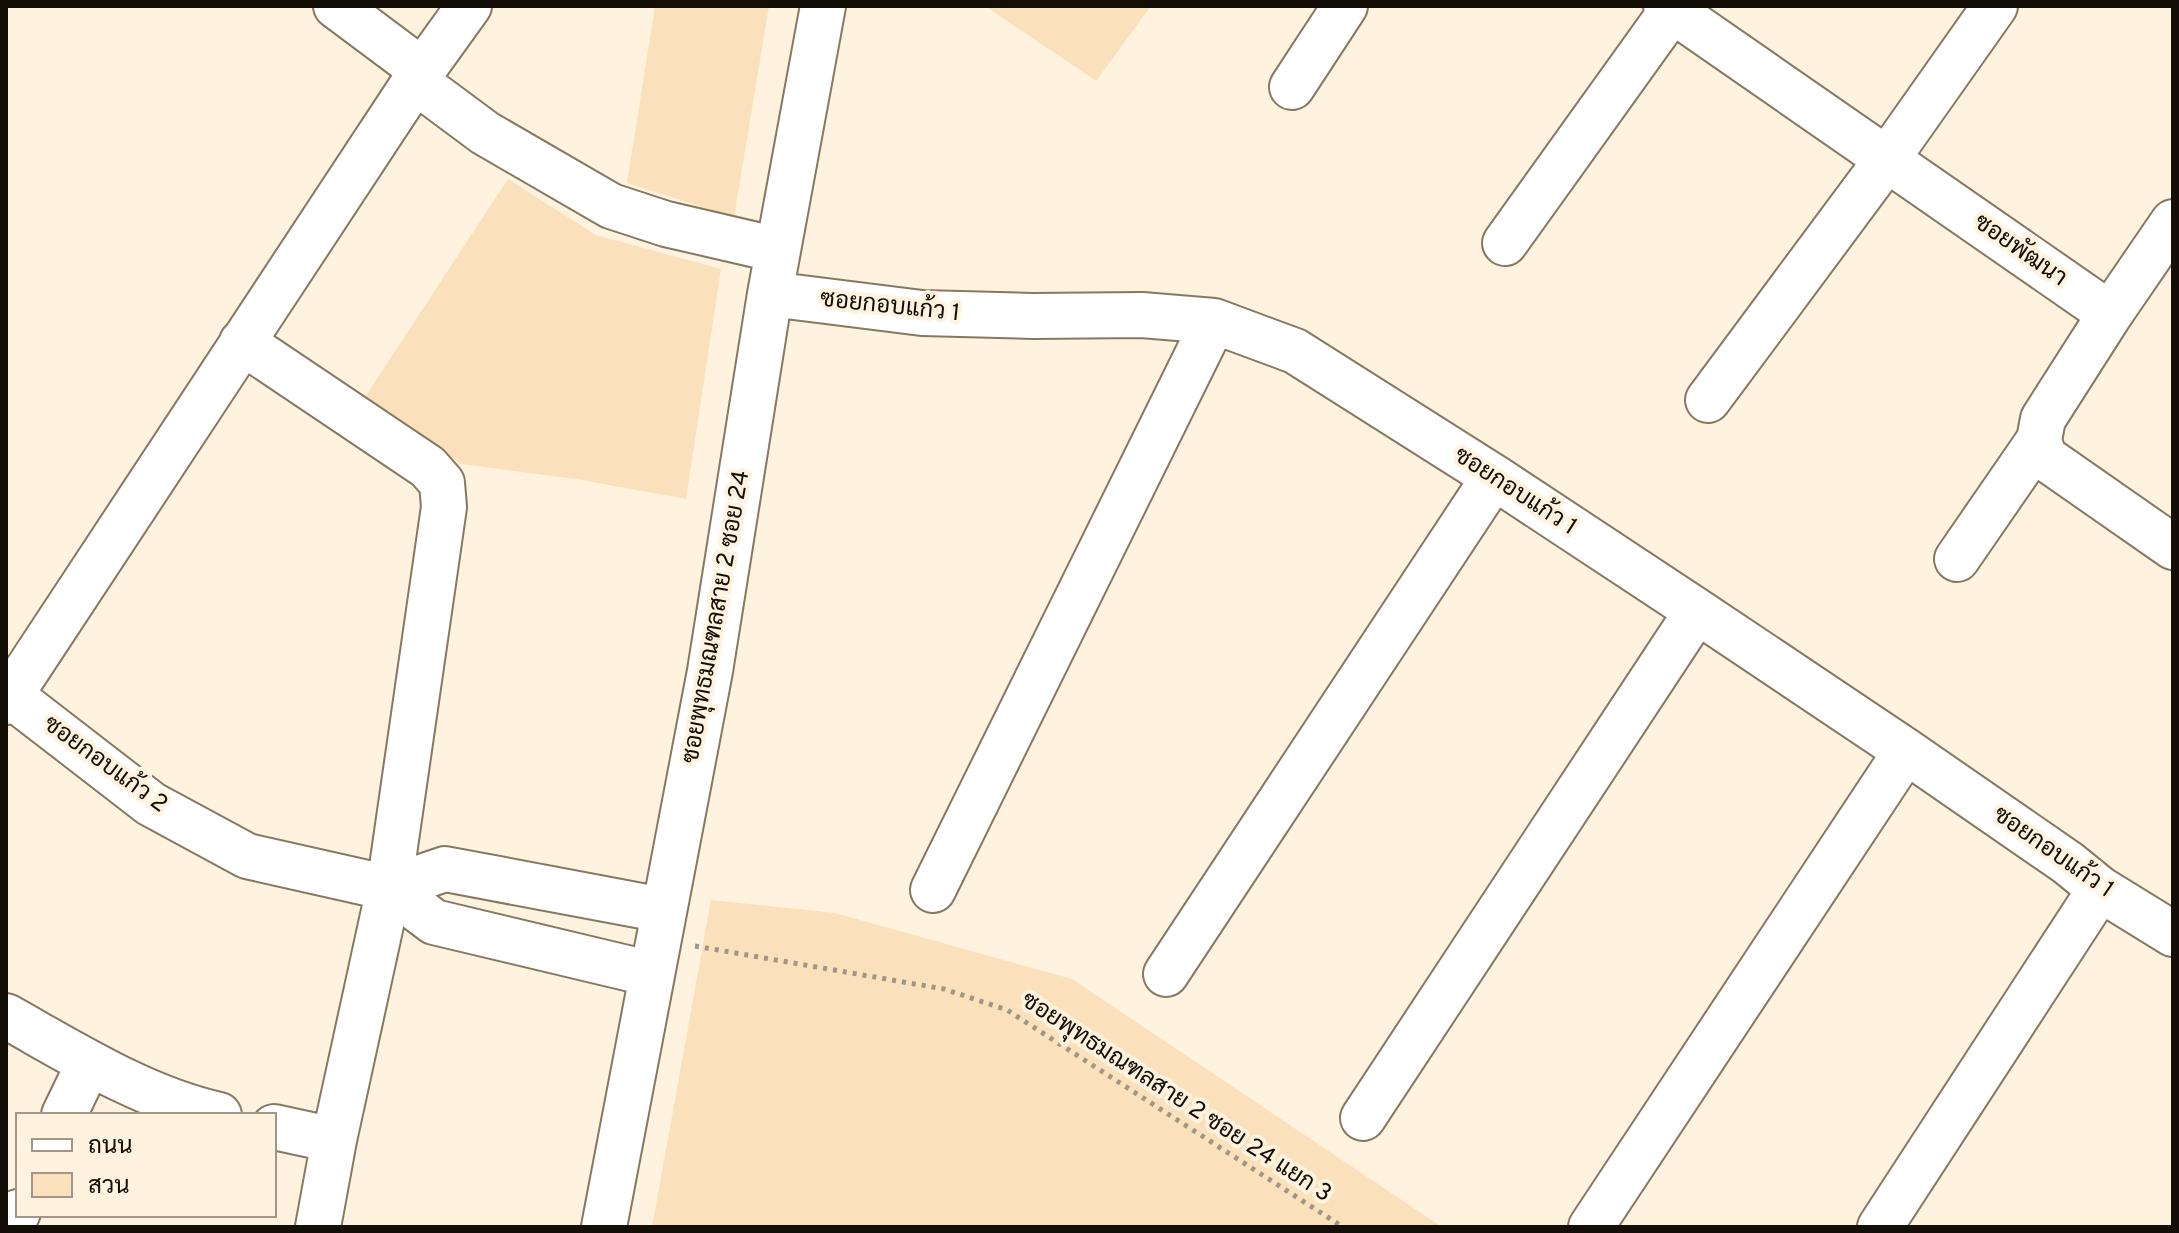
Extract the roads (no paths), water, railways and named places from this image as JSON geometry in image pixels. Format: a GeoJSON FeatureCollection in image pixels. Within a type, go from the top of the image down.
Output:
{"type":"FeatureCollection","features":[{"type":"Feature","properties":{"kind":"street"},"geometry":{"type":"LineString","coordinates":[[336,6],[485,133],[611,206],[666,224],[778,250]]}},
{"type":"Feature","properties":{"kind":"street"},"geometry":{"type":"LineString","coordinates":[[7,696],[419,76],[469,6]]}},
{"type":"Feature","properties":{"kind":"street","name":"ซอยพุทธมณฑลสาย 2 ซอย 24"},"geometry":{"type":"LineString","coordinates":[[604,1227],[710,671],[770,294],[823,6]]}},
{"type":"Feature","properties":{"kind":"street"},"geometry":{"type":"LineString","coordinates":[[1292,87],[1345,6]]}},
{"type":"Feature","properties":{"kind":"street"},"geometry":{"type":"LineString","coordinates":[[1708,400],[1887,159],[1995,6]]}},
{"type":"Feature","properties":{"kind":"street"},"geometry":{"type":"LineString","coordinates":[[1505,243],[1671,7]]}},
{"type":"Feature","properties":{"kind":"street","name":"ซอยพัฒนา"},"geometry":{"type":"LineString","coordinates":[[1671,7],[2110,314]]}},
{"type":"Feature","properties":{"kind":"street"},"geometry":{"type":"LineString","coordinates":[[1957,559],[2039,440],[2043,419],[2173,222]]}},
{"type":"Feature","properties":{"kind":"street","name":"ซอยกอบแก้ว 1"},"geometry":{"type":"LineString","coordinates":[[770,294],[922,313],[1142,315],[1214,321],[1295,351],[1697,611],[1906,751],[2068,863],[2100,889],[2173,934]]}},
{"type":"Feature","properties":{"kind":"street"},"geometry":{"type":"LineString","coordinates":[[933,890],[1214,321]]}},
{"type":"Feature","properties":{"kind":"street"},"geometry":{"type":"LineString","coordinates":[[242,342],[428,467],[442,483],[444,507],[389,888],[318,1227]]}},
{"type":"Feature","properties":{"kind":"street"},"geometry":{"type":"LineString","coordinates":[[2039,440],[2044,457],[2173,547]]}},
{"type":"Feature","properties":{"kind":"street"},"geometry":{"type":"LineString","coordinates":[[1166,974],[1494,477]]}},
{"type":"Feature","properties":{"kind":"street"},"geometry":{"type":"LineString","coordinates":[[1363,1118],[1697,611]]}},
{"type":"Feature","properties":{"kind":"street","name":"ซอยกอบแก้ว 2"},"geometry":{"type":"LineString","coordinates":[[7,696],[151,804],[247,856],[389,888],[434,922],[658,941]]}},
{"type":"Feature","properties":{"kind":"street"},"geometry":{"type":"LineString","coordinates":[[1591,1227],[1906,751]]}},
{"type":"Feature","properties":{"kind":"street"},"geometry":{"type":"LineString","coordinates":[[389,888],[445,869],[658,941]]}},
{"type":"Feature","properties":{"kind":"street"},"geometry":{"type":"LineString","coordinates":[[1880,1227],[2100,889]]}},
{"type":"Feature","properties":{"kind":"street"},"geometry":{"type":"LineString","coordinates":[[6,1016],[89,1063],[185,1107],[210,1113]]}},
{"type":"Feature","properties":{"kind":"street"},"geometry":{"type":"LineString","coordinates":[[65,1113],[89,1063]]}},
{"type":"Feature","properties":{"kind":"street"},"geometry":{"type":"LineString","coordinates":[[276,1127],[334,1140]]}}]}
